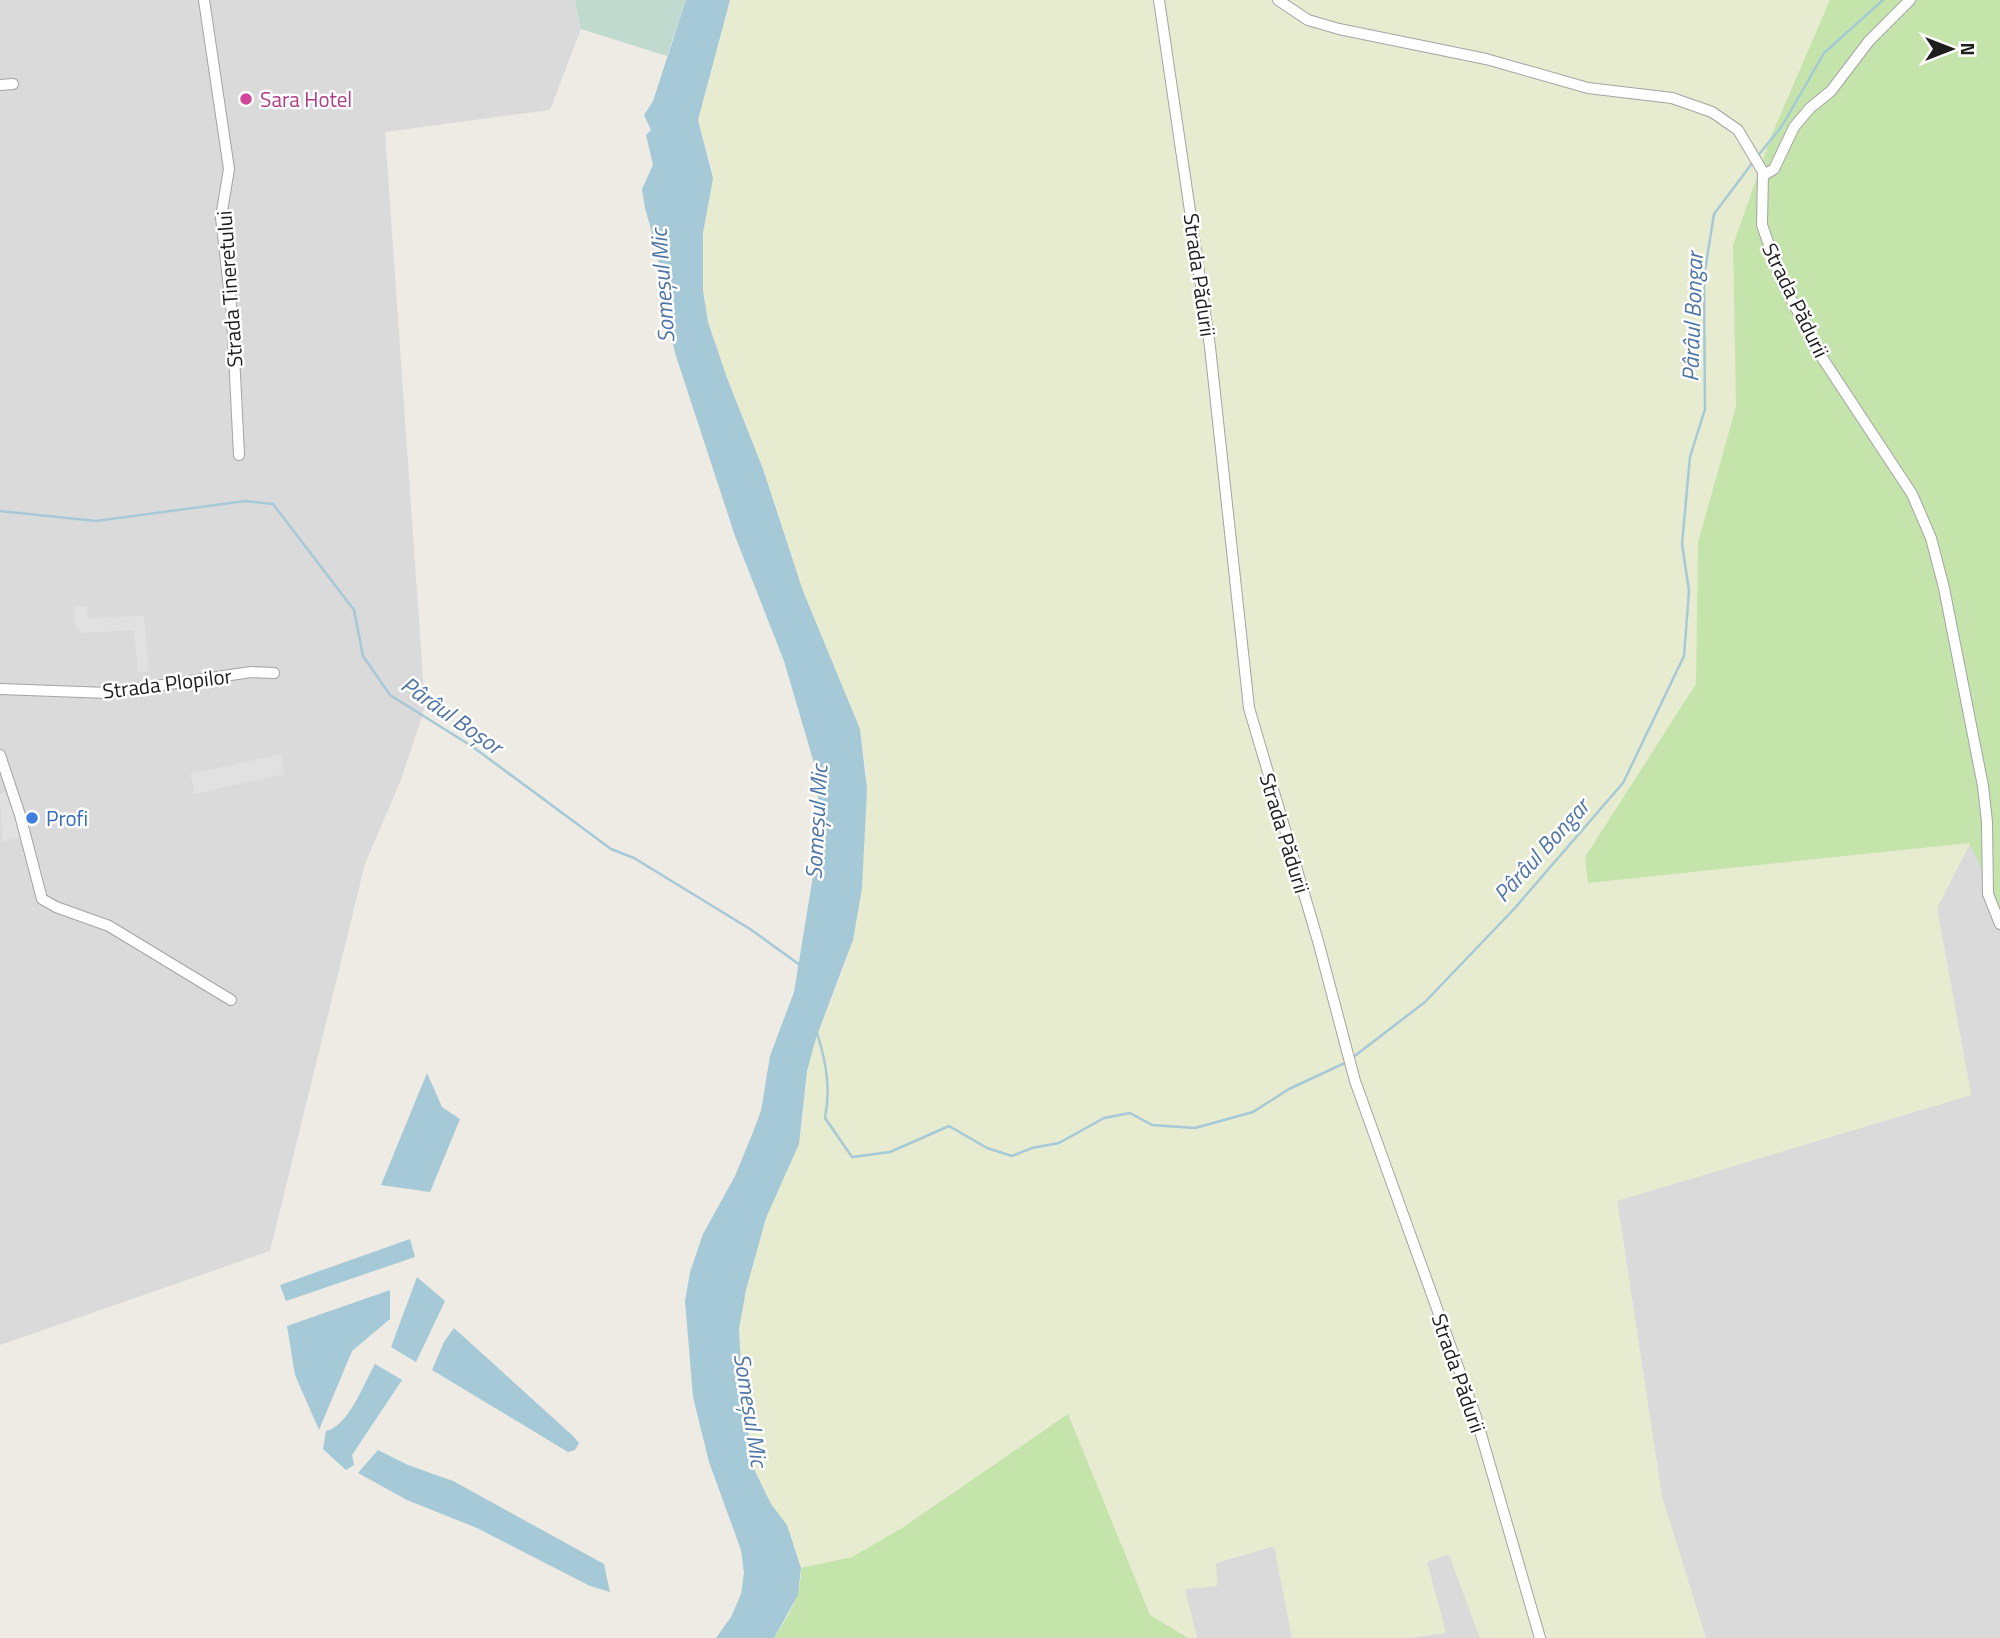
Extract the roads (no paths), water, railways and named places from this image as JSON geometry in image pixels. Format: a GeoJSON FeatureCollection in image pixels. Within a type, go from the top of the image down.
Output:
{"type":"FeatureCollection","features":[{"type":"Feature","properties":{"kind":"street","name":"Strada Tineretului"},"geometry":{"type":"LineString","coordinates":[[204,0],[229,170],[221,217],[232,323],[239,455]]}},
{"type":"Feature","properties":{"kind":"street","name":"Strada Pădurii"},"geometry":{"type":"LineString","coordinates":[[1158,0],[1210,347],[1246,695],[1318,941],[1355,1081],[1476,1417],[1540,1638]]}},
{"type":"Feature","properties":{"kind":"street"},"geometry":{"type":"LineString","coordinates":[[1278,0],[1308,20],[1326,26],[1478,57],[1588,88],[1652,94],[1687,103],[1730,122],[1750,148],[1762,170],[1774,169],[1794,127],[1810,108],[1830,91],[1869,41],[1910,0]]}},
{"type":"Feature","properties":{"kind":"street"},"geometry":{"type":"LineString","coordinates":[[0,85],[13,84]]}},
{"type":"Feature","properties":{"kind":"street","name":"Strada Pădurii"},"geometry":{"type":"LineString","coordinates":[[1762,170],[1762,225],[1782,282],[1823,359],[1903,478],[1931,538],[1942,579],[1983,786],[1987,822],[1988,894],[2000,924]]}},
{"type":"Feature","properties":{"kind":"street","name":"Strada Plopilor"},"geometry":{"type":"LineString","coordinates":[[0,689],[108,693],[251,672],[274,673]]}},
{"type":"Feature","properties":{"kind":"street"},"geometry":{"type":"LineString","coordinates":[[0,755],[43,899],[56,907],[109,926],[231,1000]]}},
{"type":"Feature","properties":{"kind":"water","name":"Someșul Mic"},"geometry":{"type":"Polygon","coordinates":[[[686,0],[730,0],[698,120],[713,178],[703,233],[703,291],[708,322],[763,469],[803,591],[860,729],[867,789],[862,888],[853,940],[816,1038],[807,1071],[799,1144],[766,1218],[746,1290],[739,1329],[743,1401],[755,1471],[771,1504],[787,1525],[801,1568],[798,1595],[774,1638],[716,1638],[731,1617],[741,1594],[744,1573],[741,1550],[709,1462],[693,1397],[685,1301],[690,1272],[703,1234],[735,1176],[761,1111],[770,1056],[794,992],[818,845],[818,792],[816,770],[784,661],[735,536],[676,356],[664,309],[658,255],[645,208],[642,189],[653,165],[646,135],[651,130],[644,115],[653,101],[686,0]]]}},
{"type":"Feature","properties":{"kind":"water"},"geometry":{"type":"Polygon","coordinates":[[[427,1073],[442,1107],[460,1119],[430,1192],[381,1185],[427,1073]]]}},
{"type":"Feature","properties":{"kind":"water"},"geometry":{"type":"Polygon","coordinates":[[[410,1239],[415,1257],[286,1301],[280,1285],[410,1239]]]}},
{"type":"Feature","properties":{"kind":"water"},"geometry":{"type":"Polygon","coordinates":[[[417,1277],[445,1301],[416,1362],[391,1347],[417,1277]]]}},
{"type":"Feature","properties":{"kind":"water"},"geometry":{"type":"Polygon","coordinates":[[[390,1290],[390,1319],[352,1351],[319,1430],[295,1375],[287,1326],[390,1290]]]}},
{"type":"Feature","properties":{"kind":"water"},"geometry":{"type":"Polygon","coordinates":[[[454,1328],[573,1436],[579,1443],[575,1450],[568,1452],[432,1370],[444,1342],[454,1328]]]}},
{"type":"Feature","properties":{"kind":"water"},"geometry":{"type":"Polygon","coordinates":[[[375,1364],[402,1380],[352,1455],[354,1465],[346,1470],[323,1449],[326,1431],[349,1413],[375,1364]]]}},
{"type":"Feature","properties":{"kind":"water"},"geometry":{"type":"Polygon","coordinates":[[[378,1450],[408,1465],[453,1481],[604,1564],[610,1592],[590,1586],[477,1528],[407,1500],[358,1473],[378,1450]]]}},
{"type":"Feature","properties":{"kind":"waterway","name":"Pârâul Bongar"},"geometry":{"type":"LineString","coordinates":[[1757,157],[1782,126],[1824,53],[1883,0]]}},
{"type":"Feature","properties":{"kind":"waterway","name":"Pârâul Bongar"},"geometry":{"type":"LineString","coordinates":[[1352,1058],[1425,1002],[1514,909],[1623,783],[1684,656],[1689,591],[1682,544],[1690,457],[1705,409],[1704,277],[1714,214],[1753,162]]}},
{"type":"Feature","properties":{"kind":"waterway","name":"Pârâul Boșor"},"geometry":{"type":"LineString","coordinates":[[0,511],[96,521],[245,501],[273,504],[354,610],[363,656],[390,695],[473,747],[611,849],[634,858],[750,929],[800,965]]}},
{"type":"Feature","properties":{"kind":"waterway","name":"Pârâul Bongar"},"geometry":{"type":"LineString","coordinates":[[817,1033],[827,1075],[825,1118],[852,1157],[890,1152],[949,1126],[987,1148],[1012,1156],[1032,1148],[1059,1143],[1104,1118],[1130,1113],[1152,1125],[1195,1128],[1253,1112],[1289,1089],[1347,1062]]}},
{"type":"Feature","properties":{"kind":"place","name":"Sara Hotel"},"geometry":{"type":"Point","coordinates":[246,99]}},
{"type":"Feature","properties":{"kind":"place","name":"Profi"},"geometry":{"type":"Point","coordinates":[32,818]}}]}
